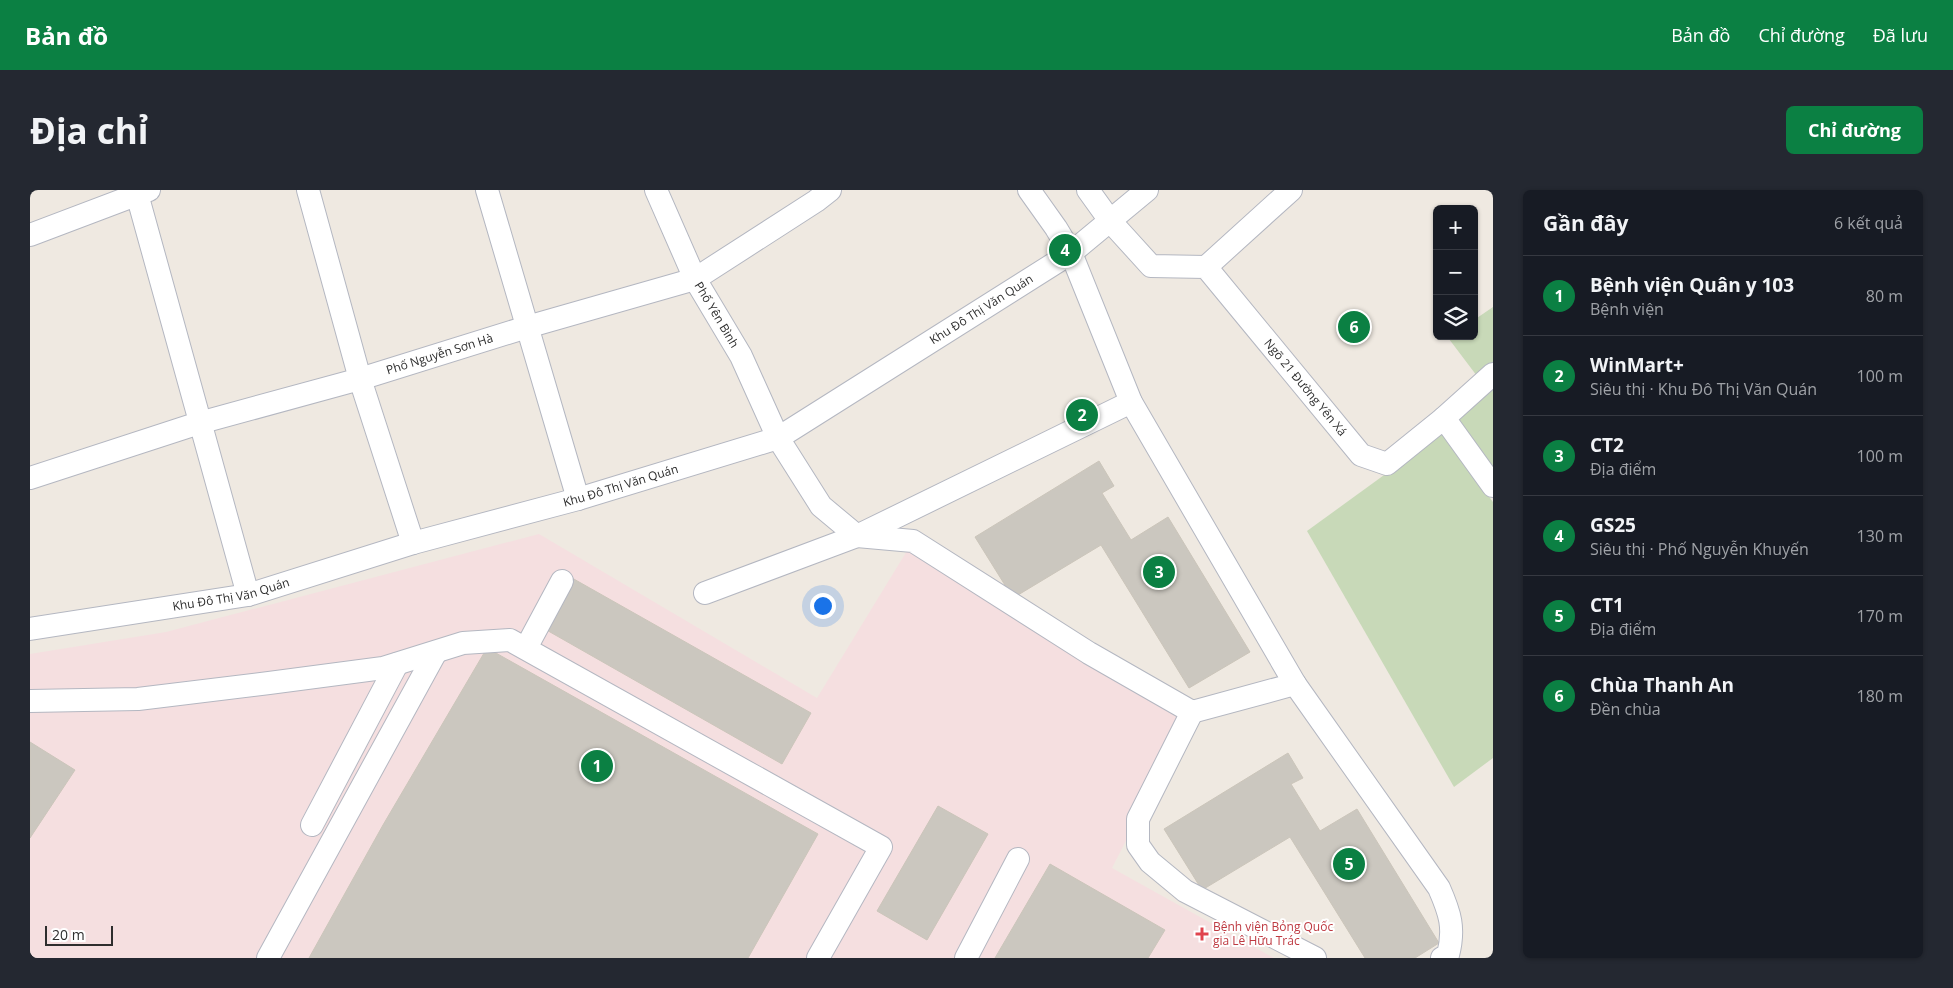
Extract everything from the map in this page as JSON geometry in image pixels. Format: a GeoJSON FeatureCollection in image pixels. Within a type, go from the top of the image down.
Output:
{"type":"FeatureCollection","features":[{"type":"Feature","properties":{"kind":"street"},"geometry":{"type":"LineString","coordinates":[[308,190],[360,379],[413,543]]}},
{"type":"Feature","properties":{"kind":"street"},"geometry":{"type":"LineString","coordinates":[[487,190],[578,499]]}},
{"type":"Feature","properties":{"kind":"street","name":"Phố Yên Bình"},"geometry":{"type":"LineString","coordinates":[[656,190],[695,278],[741,356],[778,438],[820,506],[857,536]]}},
{"type":"Feature","properties":{"kind":"street"},"geometry":{"type":"LineString","coordinates":[[1029,190],[1071,253],[1130,402],[1295,684],[1440,888],[1450,914],[1453,937],[1448,955],[1442,958]]}},
{"type":"Feature","properties":{"kind":"street"},"geometry":{"type":"LineString","coordinates":[[1088,190],[1110,222],[1151,266],[1206,267],[1291,190]]}},
{"type":"Feature","properties":{"kind":"street","name":"Khu Đô Thị Văn Quán"},"geometry":{"type":"LineString","coordinates":[[30,629],[248,595],[413,543],[578,499],[778,438],[1071,253],[1146,190]]}},
{"type":"Feature","properties":{"kind":"street"},"geometry":{"type":"LineString","coordinates":[[30,234],[143,192],[200,423],[248,595]]}},
{"type":"Feature","properties":{"kind":"street","name":"Phố Nguyễn Sơn Hà"},"geometry":{"type":"LineString","coordinates":[[30,478],[200,423],[360,379],[527,327],[695,278],[818,194]]}},
{"type":"Feature","properties":{"kind":"street","name":"Ngõ 21 Đường Yên Xá"},"geometry":{"type":"LineString","coordinates":[[1206,267],[1360,455],[1387,464],[1444,418]]}},
{"type":"Feature","properties":{"kind":"street"},"geometry":{"type":"LineString","coordinates":[[1493,374],[1444,418],[1493,486]]}},
{"type":"Feature","properties":{"kind":"street"},"geometry":{"type":"LineString","coordinates":[[705,592],[857,536],[1130,402]]}},
{"type":"Feature","properties":{"kind":"street"},"geometry":{"type":"LineString","coordinates":[[857,536],[913,541],[1089,653],[1192,712],[1295,684]]}},
{"type":"Feature","properties":{"kind":"street"},"geometry":{"type":"LineString","coordinates":[[526,648],[562,581]]}},
{"type":"Feature","properties":{"kind":"street"},"geometry":{"type":"LineString","coordinates":[[30,701],[138,698],[288,681],[383,668],[463,643],[510,640],[881,847],[818,958]]}},
{"type":"Feature","properties":{"kind":"street"},"geometry":{"type":"LineString","coordinates":[[268,958],[436,652]]}},
{"type":"Feature","properties":{"kind":"street"},"geometry":{"type":"LineString","coordinates":[[312,825],[397,664]]}},
{"type":"Feature","properties":{"kind":"street"},"geometry":{"type":"LineString","coordinates":[[1192,712],[1138,819],[1138,845],[1150,862],[1185,891],[1315,958]]}},
{"type":"Feature","properties":{"kind":"street"},"geometry":{"type":"LineString","coordinates":[[966,958],[1018,859]]}},
{"type":"Feature","properties":{"kind":"shaded area"},"geometry":{"type":"Polygon","coordinates":[[[539,534],[817,698],[913,541],[1192,712],[1112,868],[1274,958],[30,958],[30,654],[166,632],[539,534]]]}},
{"type":"Feature","properties":{"kind":"green space"},"geometry":{"type":"Polygon","coordinates":[[[1493,307],[1493,471],[1455,417],[1480,380],[1450,340],[1478,340],[1478,317],[1493,307]]]}},
{"type":"Feature","properties":{"kind":"green space"},"geometry":{"type":"Polygon","coordinates":[[[1442,433],[1493,502],[1493,758],[1454,787],[1307,531],[1442,433]]]}},
{"type":"Feature","properties":{"kind":"building"},"geometry":{"type":"Polygon","coordinates":[[[1099,461],[1114,486],[1102,493],[1131,540],[1168,517],[1250,652],[1189,688],[1101,545],[1013,598],[975,537],[1099,461]]]}},
{"type":"Feature","properties":{"kind":"building"},"geometry":{"type":"Polygon","coordinates":[[[572,578],[811,713],[782,764],[543,628],[572,578]]]}},
{"type":"Feature","properties":{"kind":"building"},"geometry":{"type":"Polygon","coordinates":[[[487,648],[818,834],[748,958],[309,958],[383,825],[487,648]]]}},
{"type":"Feature","properties":{"kind":"building"},"geometry":{"type":"Polygon","coordinates":[[[30,742],[75,770],[30,838],[30,742]]]}},
{"type":"Feature","properties":{"kind":"building"},"geometry":{"type":"Polygon","coordinates":[[[1288,753],[1303,778],[1291,784],[1320,831],[1357,809],[1439,943],[1415,958],[1365,958],[1290,837],[1202,890],[1164,829],[1288,753]]]}},
{"type":"Feature","properties":{"kind":"building"},"geometry":{"type":"Polygon","coordinates":[[[938,806],[988,834],[927,940],[877,911],[938,806]]]}},
{"type":"Feature","properties":{"kind":"building"},"geometry":{"type":"Polygon","coordinates":[[[1050,864],[1165,930],[1148,958],[995,958],[1050,864]]]}},
{"type":"Feature","properties":{"kind":"place","name":"GS25"},"geometry":{"type":"Point","coordinates":[1065,250]}},
{"type":"Feature","properties":{"kind":"place","name":"Chùa Thanh An"},"geometry":{"type":"Point","coordinates":[1354,327]}},
{"type":"Feature","properties":{"kind":"place","name":"WinMart+"},"geometry":{"type":"Point","coordinates":[1082,415]}},
{"type":"Feature","properties":{"kind":"place","name":"CT2"},"geometry":{"type":"Point","coordinates":[1159,572]}},
{"type":"Feature","properties":{"kind":"place","name":"Bệnh viện Quân y 103"},"geometry":{"type":"Point","coordinates":[597,766]}},
{"type":"Feature","properties":{"kind":"place","name":"CT1"},"geometry":{"type":"Point","coordinates":[1349,864]}},
{"type":"Feature","properties":{"kind":"place","name":"Bệnh viện Bỏng Quốc gia Lê Hữu Trác"},"geometry":{"type":"Point","coordinates":[1202,934]}}]}
